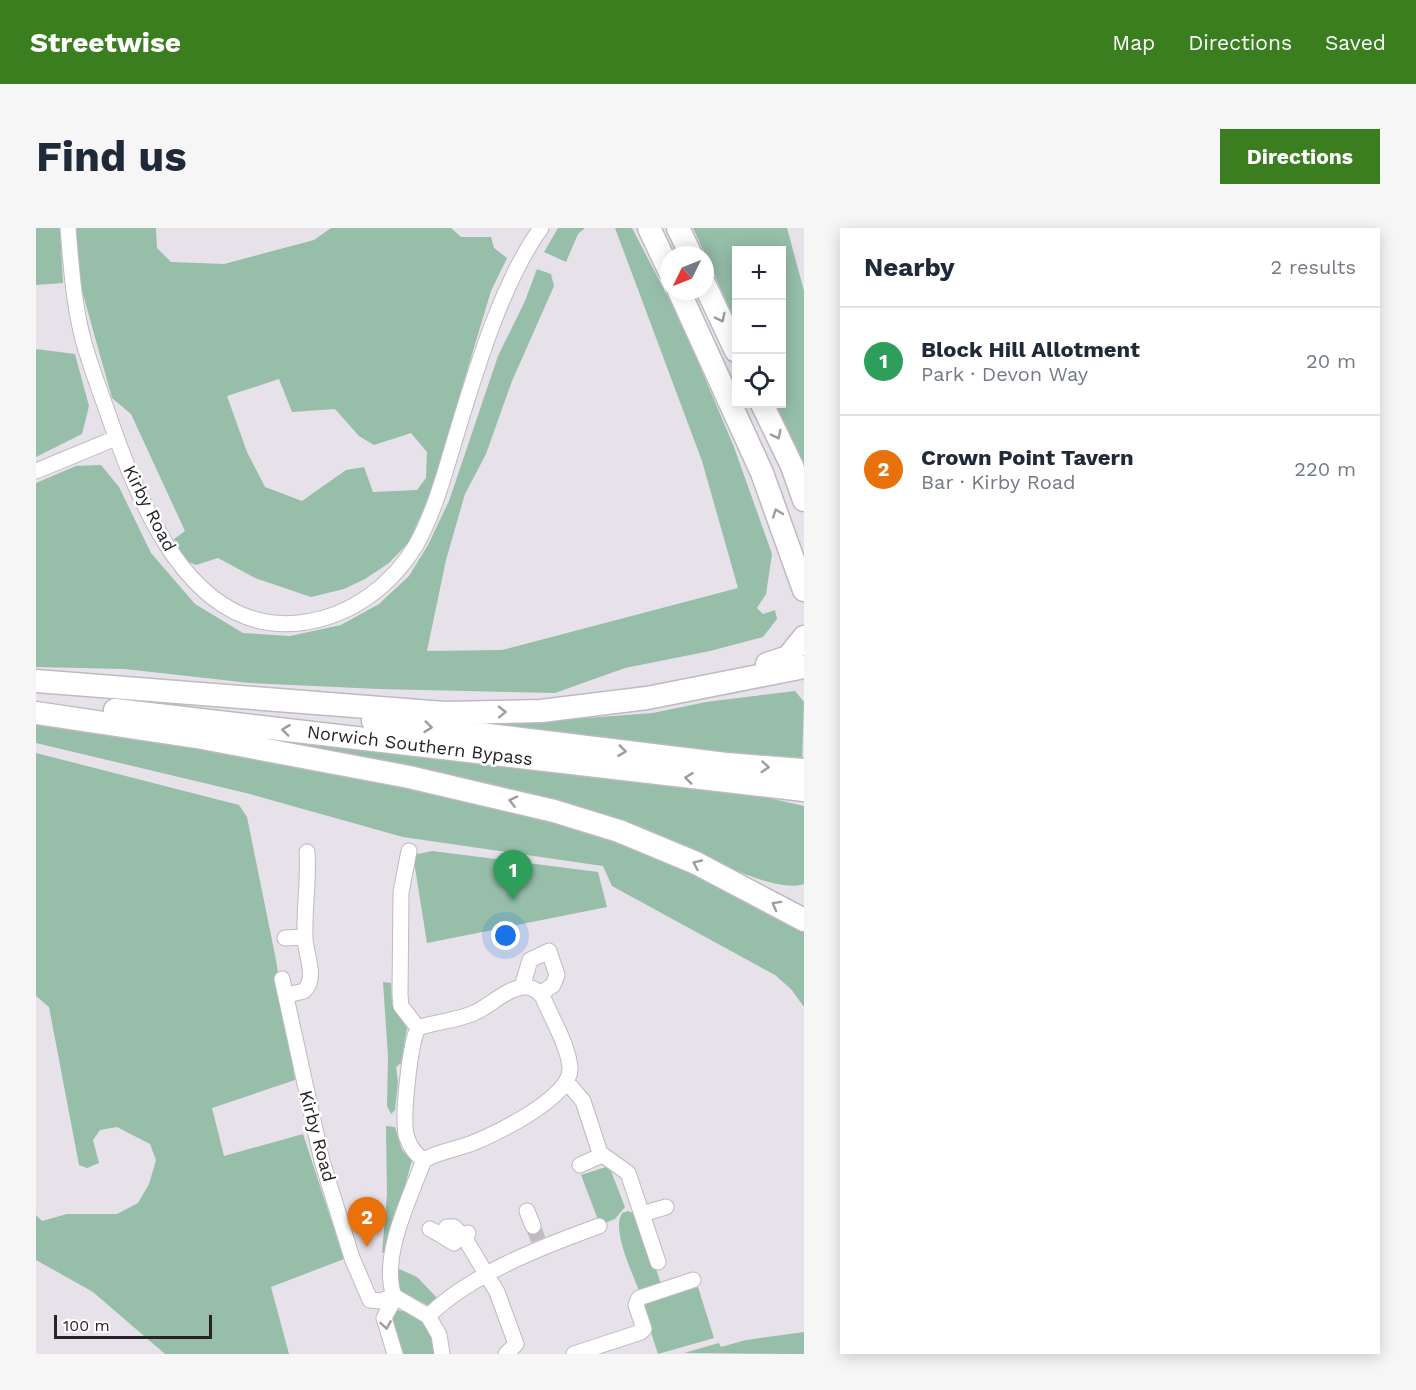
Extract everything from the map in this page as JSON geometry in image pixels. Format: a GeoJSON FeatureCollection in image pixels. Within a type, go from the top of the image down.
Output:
{"type":"FeatureCollection","features":[{"type":"Feature","properties":{"kind":"highway"},"geometry":{"type":"LineString","coordinates":[[678,228],[687,246]]}},
{"type":"Feature","properties":{"kind":"highway"},"geometry":{"type":"LineString","coordinates":[[653,230],[666,246]]}},
{"type":"Feature","properties":{"kind":"highway"},"geometry":{"type":"LineString","coordinates":[[653,230],[660,248]]}},
{"type":"Feature","properties":{"kind":"highway"},"geometry":{"type":"LineString","coordinates":[[683,300],[762,473],[804,590]]}},
{"type":"Feature","properties":{"kind":"highway"},"geometry":{"type":"LineString","coordinates":[[688,300],[696,327]]}},
{"type":"Feature","properties":{"kind":"highway"},"geometry":{"type":"LineString","coordinates":[[712,300],[732,342]]}},
{"type":"Feature","properties":{"kind":"highway"},"geometry":{"type":"LineString","coordinates":[[764,408],[804,490]]}},
{"type":"Feature","properties":{"kind":"highway"},"geometry":{"type":"LineString","coordinates":[[792,466],[804,500]]}},
{"type":"Feature","properties":{"kind":"highway"},"geometry":{"type":"LineString","coordinates":[[797,568],[804,601]]}},
{"type":"Feature","properties":{"kind":"highway"},"geometry":{"type":"LineString","coordinates":[[699,686],[788,657],[804,637]]}},
{"type":"Feature","properties":{"kind":"highway"},"geometry":{"type":"LineString","coordinates":[[36,682],[444,713],[541,711],[593,706],[804,667]]}},
{"type":"Feature","properties":{"kind":"highway","name":"Norwich Southern Bypass"},"geometry":{"type":"LineString","coordinates":[[36,682],[726,764],[804,770]]}},
{"type":"Feature","properties":{"kind":"highway","name":"Norwich Southern Bypass"},"geometry":{"type":"LineString","coordinates":[[36,701],[804,790]]}},
{"type":"Feature","properties":{"kind":"highway"},"geometry":{"type":"LineString","coordinates":[[36,713],[197,737],[409,777],[554,811],[619,831],[696,863],[804,920]]}},
{"type":"Feature","properties":{"kind":"street","name":"Kirby Road"},"geometry":{"type":"LineString","coordinates":[[68,228],[81,332],[116,438],[164,541],[180,565],[207,593],[224,606],[242,615],[285,626],[313,621],[358,604],[397,571],[415,545],[428,520],[507,292],[531,242],[541,228]]}},
{"type":"Feature","properties":{"kind":"street"},"geometry":{"type":"LineString","coordinates":[[36,471],[116,438]]}},
{"type":"Feature","properties":{"kind":"street"},"geometry":{"type":"LineString","coordinates":[[409,850],[401,892],[400,995],[401,1006],[418,1028]]}},
{"type":"Feature","properties":{"kind":"street"},"geometry":{"type":"LineString","coordinates":[[287,995],[304,991],[309,985],[310,974],[304,938],[309,885],[307,852]]}},
{"type":"Feature","properties":{"kind":"street"},"geometry":{"type":"LineString","coordinates":[[285,938],[304,938]]}},
{"type":"Feature","properties":{"kind":"street"},"geometry":{"type":"LineString","coordinates":[[522,987],[530,960],[549,951],[557,975],[553,985],[540,994]]}},
{"type":"Feature","properties":{"kind":"street","name":"Kirby Road"},"geometry":{"type":"LineString","coordinates":[[282,979],[307,1101],[352,1258],[370,1300],[380,1301],[394,1297]]}},
{"type":"Feature","properties":{"kind":"street"},"geometry":{"type":"LineString","coordinates":[[527,986],[540,994],[568,1056],[570,1071],[567,1082],[545,1102],[517,1121],[466,1145],[424,1160],[411,1147],[406,1137],[408,1075],[414,1036],[418,1028],[467,1016],[522,987],[527,986]]}},
{"type":"Feature","properties":{"kind":"street"},"geometry":{"type":"LineString","coordinates":[[567,1082],[583,1101],[602,1155],[628,1173],[658,1262]]}},
{"type":"Feature","properties":{"kind":"street"},"geometry":{"type":"LineString","coordinates":[[580,1165],[602,1155]]}},
{"type":"Feature","properties":{"kind":"street"},"geometry":{"type":"LineString","coordinates":[[395,1354],[384,1318],[394,1297],[391,1287],[393,1252],[424,1160]]}},
{"type":"Feature","properties":{"kind":"street"},"geometry":{"type":"LineString","coordinates":[[642,1214],[666,1207]]}},
{"type":"Feature","properties":{"kind":"street"},"geometry":{"type":"LineString","coordinates":[[527,1211],[533,1226]]}},
{"type":"Feature","properties":{"kind":"street"},"geometry":{"type":"LineString","coordinates":[[428,1316],[445,1301],[540,1245],[559,1246],[578,1239],[599,1226]]}},
{"type":"Feature","properties":{"kind":"street"},"geometry":{"type":"LineString","coordinates":[[452,1235],[488,1275],[505,1311],[518,1349]]}},
{"type":"Feature","properties":{"kind":"street"},"geometry":{"type":"LineString","coordinates":[[574,1354],[640,1332],[644,1329],[636,1305],[639,1298],[693,1280]]}},
{"type":"Feature","properties":{"kind":"street"},"geometry":{"type":"LineString","coordinates":[[394,1297],[428,1316],[439,1335],[442,1354]]}},
{"type":"Feature","properties":{"kind":"green space"},"geometry":{"type":"Polygon","coordinates":[[[36,228],[60,228],[63,283],[36,285],[36,228]]]}},
{"type":"Feature","properties":{"kind":"green space"},"geometry":{"type":"Polygon","coordinates":[[[72,228],[156,228],[157,248],[171,262],[224,264],[314,240],[331,228],[451,228],[461,237],[491,237],[494,248],[507,258],[491,291],[430,494],[409,542],[389,563],[365,579],[344,589],[311,597],[255,578],[218,558],[196,565],[186,561],[174,539],[185,531],[131,414],[112,398],[81,287],[72,228]],[[279,379],[227,396],[247,452],[265,487],[302,501],[346,470],[364,467],[373,492],[417,490],[426,478],[427,452],[411,433],[374,445],[359,436],[335,409],[292,412],[279,379]]]}},
{"type":"Feature","properties":{"kind":"green space"},"geometry":{"type":"Polygon","coordinates":[[[558,228],[585,228],[578,234],[566,262],[544,252],[558,228]]]}},
{"type":"Feature","properties":{"kind":"green space"},"geometry":{"type":"Polygon","coordinates":[[[615,228],[632,228],[660,282],[660,300],[670,300],[682,324],[734,447],[772,554],[766,594],[757,608],[763,614],[775,610],[777,619],[763,637],[710,651],[625,668],[555,693],[250,683],[125,669],[36,667],[36,483],[76,466],[101,465],[119,487],[151,553],[195,604],[243,633],[290,636],[341,625],[379,604],[409,576],[428,545],[449,501],[498,356],[525,301],[537,269],[551,274],[554,286],[512,381],[486,454],[465,494],[446,560],[427,651],[502,650],[738,588],[702,461],[615,228]]]}},
{"type":"Feature","properties":{"kind":"green space"},"geometry":{"type":"Polygon","coordinates":[[[693,228],[787,228],[804,291],[804,472],[775,408],[786,408],[786,246],[732,246],[732,313],[714,274],[714,246],[701,246],[693,228]]]}},
{"type":"Feature","properties":{"kind":"green space"},"geometry":{"type":"Polygon","coordinates":[[[36,349],[75,354],[89,406],[82,434],[36,457],[36,349]]]}},
{"type":"Feature","properties":{"kind":"green space"},"geometry":{"type":"Polygon","coordinates":[[[795,691],[804,702],[802,763],[532,729],[445,722],[533,722],[653,713],[706,702],[795,691]]]}},
{"type":"Feature","properties":{"kind":"green space"},"geometry":{"type":"Polygon","coordinates":[[[36,722],[237,752],[408,787],[553,821],[618,841],[695,873],[804,931],[804,1007],[791,989],[775,975],[612,886],[603,866],[403,837],[246,793],[36,743],[36,722]]]}},
{"type":"Feature","properties":{"kind":"green space"},"geometry":{"type":"Polygon","coordinates":[[[198,730],[747,793],[804,806],[804,884],[780,885],[737,871],[699,854],[198,730]]]}},
{"type":"Feature","properties":{"kind":"green space"},"geometry":{"type":"Polygon","coordinates":[[[36,753],[239,805],[247,817],[276,960],[295,1080],[212,1108],[224,1156],[303,1134],[344,1259],[271,1287],[289,1354],[165,1354],[93,1292],[36,1260],[36,1215],[42,1221],[67,1214],[117,1214],[138,1203],[149,1184],[156,1160],[150,1144],[117,1127],[100,1130],[93,1140],[99,1163],[87,1168],[79,1165],[49,1007],[36,996],[36,753]]]}},
{"type":"Feature","properties":{"kind":"green space"},"geometry":{"type":"Polygon","coordinates":[[[432,851],[598,872],[607,907],[427,943],[413,855],[432,851]]]}},
{"type":"Feature","properties":{"kind":"green space"},"geometry":{"type":"Polygon","coordinates":[[[383,982],[391,983],[392,1004],[407,1028],[401,1063],[396,1067],[398,1082],[395,1110],[391,1114],[387,1106],[388,1056],[383,982]]]}},
{"type":"Feature","properties":{"kind":"green space"},"geometry":{"type":"Polygon","coordinates":[[[386,1126],[395,1127],[402,1150],[412,1160],[387,1252],[382,1253],[387,1195],[386,1126]]]}},
{"type":"Feature","properties":{"kind":"green space"},"geometry":{"type":"Polygon","coordinates":[[[609,1166],[625,1207],[615,1219],[600,1225],[581,1175],[609,1166]]]}},
{"type":"Feature","properties":{"kind":"green space"},"geometry":{"type":"Polygon","coordinates":[[[628,1211],[638,1215],[662,1287],[640,1293],[624,1252],[619,1230],[622,1213],[628,1211]]]}},
{"type":"Feature","properties":{"kind":"green space"},"geometry":{"type":"Polygon","coordinates":[[[397,1268],[417,1277],[438,1299],[429,1306],[398,1290],[397,1268]]]}},
{"type":"Feature","properties":{"kind":"green space"},"geometry":{"type":"Polygon","coordinates":[[[698,1287],[714,1338],[658,1354],[642,1305],[698,1287]]]}},
{"type":"Feature","properties":{"kind":"green space"},"geometry":{"type":"Polygon","coordinates":[[[398,1310],[414,1315],[425,1325],[437,1354],[399,1354],[391,1316],[398,1310]]]}},
{"type":"Feature","properties":{"kind":"green space"},"geometry":{"type":"Polygon","coordinates":[[[804,1332],[804,1354],[684,1353],[719,1343],[721,1347],[746,1340],[804,1332]]]}},
{"type":"Feature","properties":{"kind":"tunnel"},"geometry":{"type":"LineString","coordinates":[[533,1226],[539,1242]]}},
{"type":"Feature","properties":{"kind":"place","name":"Block Hill Allotment"},"geometry":{"type":"Point","coordinates":[513,900]}},
{"type":"Feature","properties":{"kind":"place","name":"Crown Point Tavern"},"geometry":{"type":"Point","coordinates":[367,1247]}}]}
